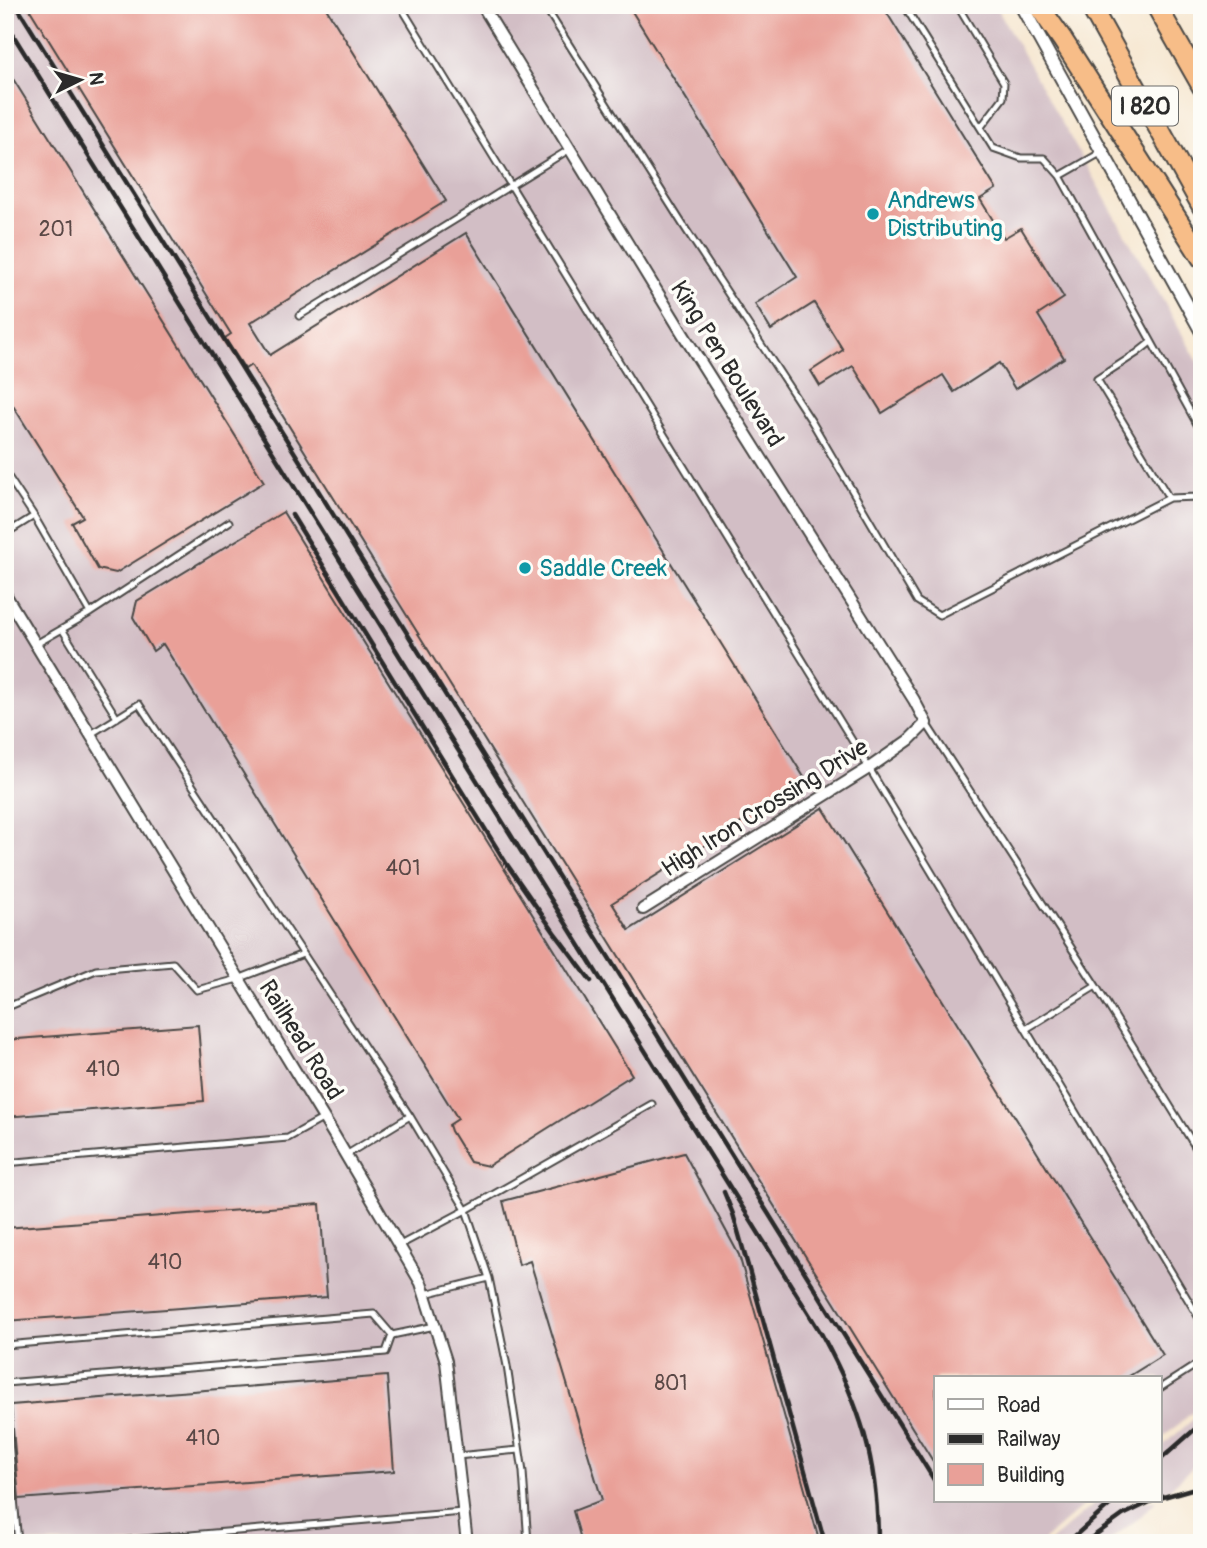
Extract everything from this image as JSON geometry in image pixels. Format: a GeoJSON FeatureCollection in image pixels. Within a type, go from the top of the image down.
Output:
{"type":"FeatureCollection","features":[{"type":"Feature","properties":{"kind":"highway"},"geometry":{"type":"LineString","coordinates":[[1038,5],[1202,258]]}},
{"type":"Feature","properties":{"kind":"highway","name":"I 820"},"geometry":{"type":"LineString","coordinates":[[1090,5],[1202,206]]}},
{"type":"Feature","properties":{"kind":"highway","name":"I 820"},"geometry":{"type":"LineString","coordinates":[[1156,5],[1202,86]]}},
{"type":"Feature","properties":{"kind":"street","name":"King Pen Boulevard"},"geometry":{"type":"LineString","coordinates":[[482,5],[926,723]]}},
{"type":"Feature","properties":{"kind":"street"},"geometry":{"type":"LineString","coordinates":[[1021,5],[1202,332]]}},
{"type":"Feature","properties":{"kind":"street","name":"Railhead Road"},"geometry":{"type":"LineString","coordinates":[[5,594],[10,611],[36,644],[421,1283],[446,1362],[467,1543]]}},
{"type":"Feature","properties":{"kind":"street","name":"High Iron Crossing Drive"},"geometry":{"type":"LineString","coordinates":[[643,909],[869,768],[909,740],[926,723]]}},
{"type":"Feature","properties":{"kind":"lane"},"geometry":{"type":"LineString","coordinates":[[400,5],[869,768],[1202,1323]]}},
{"type":"Feature","properties":{"kind":"lane"},"geometry":{"type":"LineString","coordinates":[[544,5],[812,422],[917,601],[939,615],[1168,498],[1202,495]]}},
{"type":"Feature","properties":{"kind":"lane"},"geometry":{"type":"LineString","coordinates":[[904,5],[993,148],[1021,158],[1044,158],[1060,176],[1202,433]]}},
{"type":"Feature","properties":{"kind":"lane"},"geometry":{"type":"LineString","coordinates":[[957,5],[1004,83],[1003,98],[981,127]]}},
{"type":"Feature","properties":{"kind":"lane"},"geometry":{"type":"LineString","coordinates":[[299,316],[570,149]]}},
{"type":"Feature","properties":{"kind":"lane"},"geometry":{"type":"LineString","coordinates":[[1060,176],[1102,152]]}},
{"type":"Feature","properties":{"kind":"lane"},"geometry":{"type":"LineString","coordinates":[[1151,342],[1097,379],[1168,498]]}},
{"type":"Feature","properties":{"kind":"lane"},"geometry":{"type":"LineString","coordinates":[[5,472],[90,612]]}},
{"type":"Feature","properties":{"kind":"lane"},"geometry":{"type":"LineString","coordinates":[[5,534],[34,516]]}},
{"type":"Feature","properties":{"kind":"lane"},"geometry":{"type":"LineString","coordinates":[[36,644],[229,522]]}},
{"type":"Feature","properties":{"kind":"lane"},"geometry":{"type":"LineString","coordinates":[[62,629],[117,718]]}},
{"type":"Feature","properties":{"kind":"lane"},"geometry":{"type":"LineString","coordinates":[[90,734],[139,704],[410,1116],[466,1210],[489,1278],[507,1366],[520,1450],[528,1543]]}},
{"type":"Feature","properties":{"kind":"lane"},"geometry":{"type":"LineString","coordinates":[[926,723],[1096,986],[1202,1158]]}},
{"type":"Feature","properties":{"kind":"lane"},"geometry":{"type":"LineString","coordinates":[[5,1008],[96,971],[173,963],[197,990],[238,979],[303,954]]}},
{"type":"Feature","properties":{"kind":"lane"},"geometry":{"type":"LineString","coordinates":[[1026,1029],[1096,986]]}},
{"type":"Feature","properties":{"kind":"lane"},"geometry":{"type":"LineString","coordinates":[[400,1245],[652,1104]]}},
{"type":"Feature","properties":{"kind":"lane"},"geometry":{"type":"LineString","coordinates":[[346,1155],[410,1116]]}},
{"type":"Feature","properties":{"kind":"lane"},"geometry":{"type":"LineString","coordinates":[[5,1163],[288,1138],[324,1118]]}},
{"type":"Feature","properties":{"kind":"lane"},"geometry":{"type":"LineString","coordinates":[[425,1294],[489,1278]]}},
{"type":"Feature","properties":{"kind":"lane"},"geometry":{"type":"LineString","coordinates":[[5,1345],[374,1314],[392,1335]]}},
{"type":"Feature","properties":{"kind":"lane"},"geometry":{"type":"LineString","coordinates":[[392,1335],[435,1326]]}},
{"type":"Feature","properties":{"kind":"lane"},"geometry":{"type":"LineString","coordinates":[[5,1383],[386,1352],[392,1335]]}},
{"type":"Feature","properties":{"kind":"lane"},"geometry":{"type":"LineString","coordinates":[[1162,1387],[1202,1361]]}},
{"type":"Feature","properties":{"kind":"lane"},"geometry":{"type":"LineString","coordinates":[[5,1396],[18,1543]]}},
{"type":"Feature","properties":{"kind":"lane"},"geometry":{"type":"LineString","coordinates":[[457,1456],[520,1450]]}},
{"type":"Feature","properties":{"kind":"lane"},"geometry":{"type":"LineString","coordinates":[[95,1543],[463,1512]]}},
{"type":"Feature","properties":{"kind":"shaded area"},"geometry":{"type":"Polygon","coordinates":[[[5,5],[995,5],[1202,369],[1202,1404],[1162,1438],[1162,1376],[934,1376],[934,1502],[1088,1502],[1041,1543],[5,1543],[5,5]]]}},
{"type":"Feature","properties":{"kind":"shaded area"},"geometry":{"type":"Polygon","coordinates":[[[1202,1412],[1202,1459],[1162,1495],[1162,1446],[1202,1412]]]}},
{"type":"Feature","properties":{"kind":"shaded area"},"geometry":{"type":"Polygon","coordinates":[[[1097,1502],[1155,1502],[1106,1543],[1049,1543],[1097,1502]]]}},
{"type":"Feature","properties":{"kind":"building","name":"Saddle Creek"},"geometry":{"type":"Polygon","coordinates":[[[27,5],[324,5],[446,201],[250,323],[270,355],[466,233],[807,782],[612,903],[629,930],[823,808],[1163,1355],[1129,1376],[934,1376],[934,1463],[251,365],[245,369],[225,338],[231,334],[27,5]]]}},
{"type":"Feature","properties":{"kind":"building","name":"Andrews Distributing"},"geometry":{"type":"Polygon","coordinates":[[[628,5],[882,5],[996,189],[980,199],[1004,238],[1021,228],[1064,298],[1038,315],[1064,358],[1015,389],[999,363],[954,392],[943,375],[882,413],[853,366],[820,386],[811,371],[843,350],[814,303],[771,330],[755,304],[797,277],[628,5]]]}},
{"type":"Feature","properties":{"kind":"building"},"geometry":{"type":"Polygon","coordinates":[[[5,66],[264,482],[116,573],[98,569],[72,523],[83,517],[5,393],[5,66]]]}},
{"type":"Feature","properties":{"kind":"building"},"geometry":{"type":"Polygon","coordinates":[[[283,512],[632,1075],[488,1166],[470,1162],[449,1125],[458,1119],[163,644],[153,651],[133,617],[137,601],[283,512]]]}},
{"type":"Feature","properties":{"kind":"building"},"geometry":{"type":"Polygon","coordinates":[[[198,1025],[204,1101],[5,1117],[5,1040],[198,1025]]]}},
{"type":"Feature","properties":{"kind":"building"},"geometry":{"type":"Polygon","coordinates":[[[684,1153],[739,1255],[820,1543],[582,1543],[573,1511],[602,1500],[530,1261],[519,1265],[503,1201],[684,1153]]]}},
{"type":"Feature","properties":{"kind":"building"},"geometry":{"type":"Polygon","coordinates":[[[320,1204],[327,1297],[6,1321],[5,1228],[320,1204]]]}},
{"type":"Feature","properties":{"kind":"building"},"geometry":{"type":"Polygon","coordinates":[[[387,1376],[394,1471],[19,1499],[11,1405],[387,1376]]]}},
{"type":"Feature","properties":{"kind":"railway"},"geometry":{"type":"LineString","coordinates":[[16,5],[934,1480]]}},
{"type":"Feature","properties":{"kind":"railway"},"geometry":{"type":"LineString","coordinates":[[5,22],[822,1335],[847,1386],[865,1435],[875,1486],[878,1543]]}},
{"type":"Feature","properties":{"kind":"railway"},"geometry":{"type":"LineString","coordinates":[[292,515],[506,863],[591,981]]}},
{"type":"Feature","properties":{"kind":"railway"},"geometry":{"type":"LineString","coordinates":[[724,1192],[748,1266],[825,1543]]}},
{"type":"Feature","properties":{"kind":"railway"},"geometry":{"type":"LineString","coordinates":[[1162,1458],[1202,1423]]}},
{"type":"Feature","properties":{"kind":"railway"},"geometry":{"type":"LineString","coordinates":[[1162,1497],[1202,1486]]}},
{"type":"Feature","properties":{"kind":"railway"},"geometry":{"type":"LineString","coordinates":[[1067,1543],[1113,1502]]}},
{"type":"Feature","properties":{"kind":"railway"},"geometry":{"type":"LineString","coordinates":[[1084,1543],[1123,1515],[1150,1502]]}},
{"type":"Feature","properties":{"kind":"place","name":"Andrews Distributing"},"geometry":{"type":"Point","coordinates":[873,214]}},
{"type":"Feature","properties":{"kind":"place","name":"Saddle Creek"},"geometry":{"type":"Point","coordinates":[525,568]}}]}
